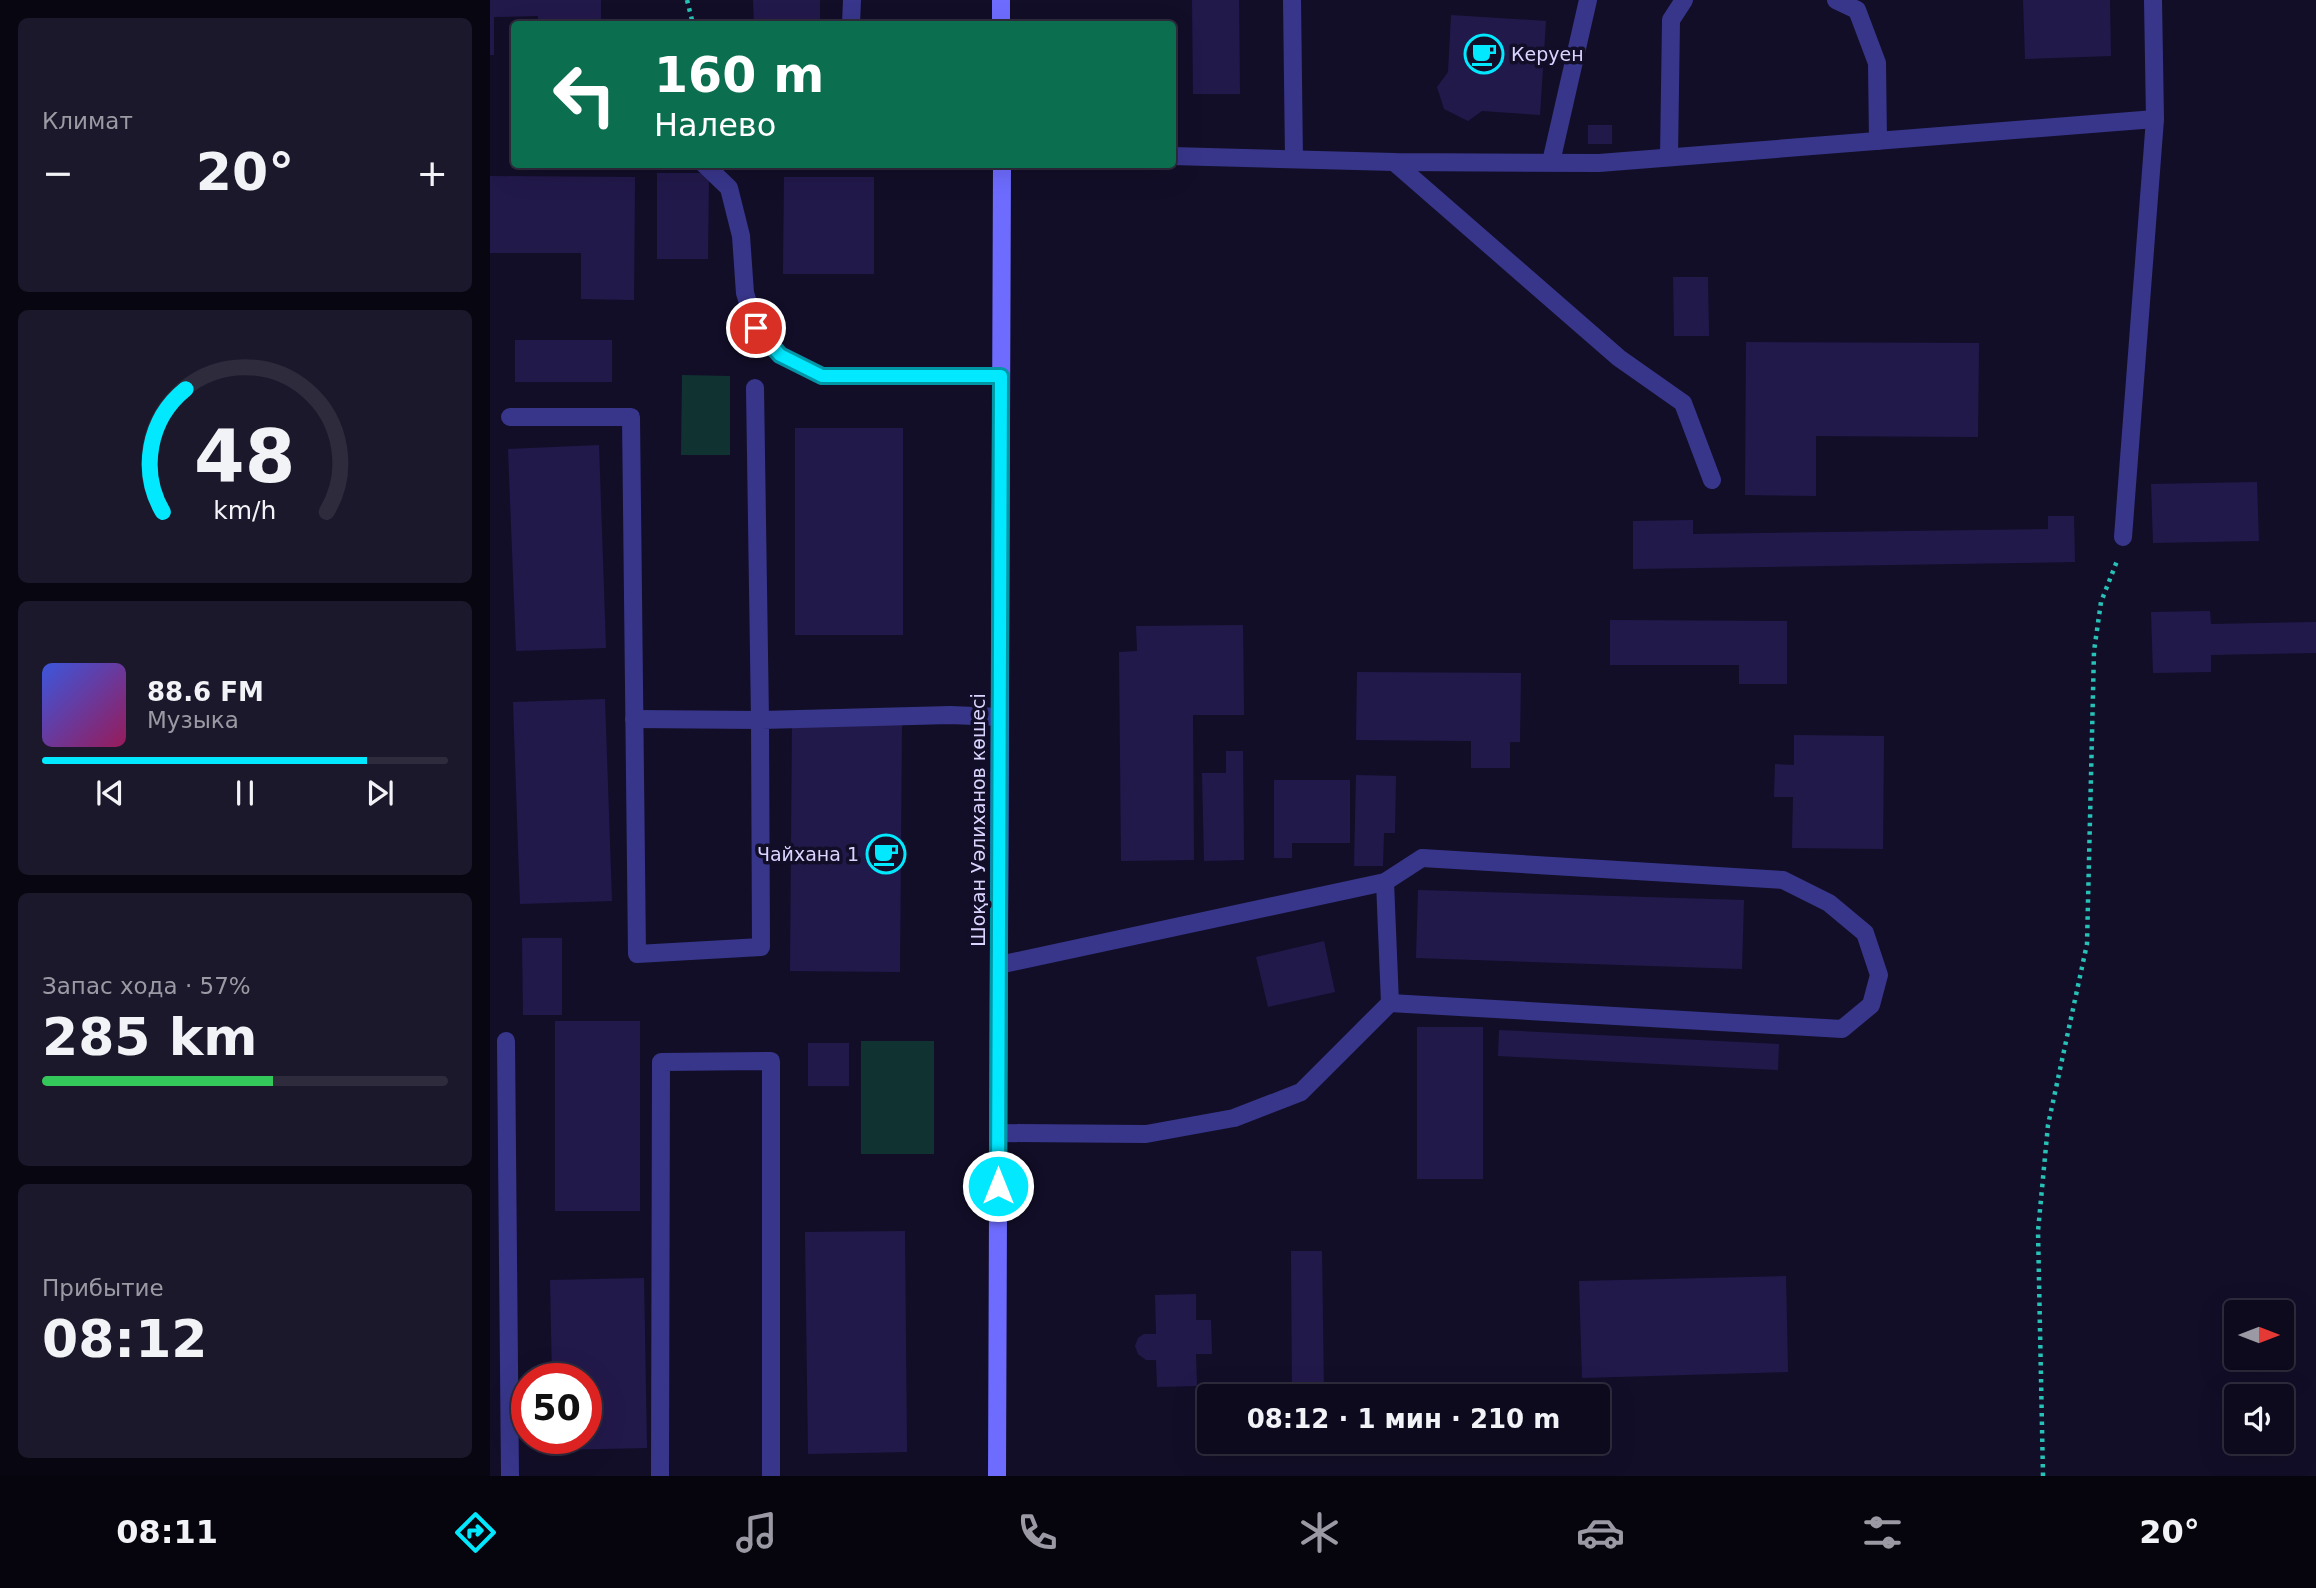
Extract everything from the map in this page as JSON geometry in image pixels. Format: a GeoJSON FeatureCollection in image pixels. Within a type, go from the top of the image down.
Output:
{"type":"FeatureCollection","features":[{"type":"Feature","properties":{"kind":"main road"},"geometry":{"type":"LineString","coordinates":[[1001,0],[1001,21]]}},
{"type":"Feature","properties":{"kind":"main road","name":"Шоқан Уәлиханов көшесі"},"geometry":{"type":"LineString","coordinates":[[997,1476],[1002,168]]}},
{"type":"Feature","properties":{"kind":"lane"},"geometry":{"type":"LineString","coordinates":[[851,21],[852,0]]}},
{"type":"Feature","properties":{"kind":"lane"},"geometry":{"type":"LineString","coordinates":[[1292,0],[1294,159]]}},
{"type":"Feature","properties":{"kind":"lane"},"geometry":{"type":"LineString","coordinates":[[1551,162],[1588,0]]}},
{"type":"Feature","properties":{"kind":"lane"},"geometry":{"type":"LineString","coordinates":[[1670,157],[1671,20],[1684,0]]}},
{"type":"Feature","properties":{"kind":"lane"},"geometry":{"type":"LineString","coordinates":[[1836,0],[1857,10],[1877,63],[1878,141]]}},
{"type":"Feature","properties":{"kind":"lane"},"geometry":{"type":"LineString","coordinates":[[2123,537],[2155,119],[2153,0]]}},
{"type":"Feature","properties":{"kind":"lane"},"geometry":{"type":"LineString","coordinates":[[1176,156],[1394,162],[1599,163],[2155,119]]}},
{"type":"Feature","properties":{"kind":"lane"},"geometry":{"type":"LineString","coordinates":[[1394,162],[1619,358],[1683,403],[1712,480]]}},
{"type":"Feature","properties":{"kind":"lane"},"geometry":{"type":"LineString","coordinates":[[708,168],[729,188],[741,236],[745,293],[756,328],[780,355],[822,376],[1001,376]]}},
{"type":"Feature","properties":{"kind":"lane"},"geometry":{"type":"LineString","coordinates":[[509,417],[632,417],[637,954],[761,947],[755,388]]}},
{"type":"Feature","properties":{"kind":"lane"},"geometry":{"type":"LineString","coordinates":[[634,719],[760,720],[950,715],[1000,717]]}},
{"type":"Feature","properties":{"kind":"lane"},"geometry":{"type":"LineString","coordinates":[[999,965],[1385,882],[1422,858],[1783,880],[1829,903],[1865,933],[1879,975],[1871,1005],[1842,1029],[1390,1003]]}},
{"type":"Feature","properties":{"kind":"lane"},"geometry":{"type":"LineString","coordinates":[[999,1133],[1146,1134],[1234,1118],[1301,1092],[1390,1003],[1385,882]]}},
{"type":"Feature","properties":{"kind":"lane"},"geometry":{"type":"LineString","coordinates":[[506,1041],[510,1476]]}},
{"type":"Feature","properties":{"kind":"lane"},"geometry":{"type":"LineString","coordinates":[[660,1476],[661,1062],[771,1061],[771,1476]]}},
{"type":"Feature","properties":{"kind":"path"},"geometry":{"type":"LineString","coordinates":[[687,0],[692,21]]}},
{"type":"Feature","properties":{"kind":"path"},"geometry":{"type":"LineString","coordinates":[[2043,1476],[2038,1231],[2048,1125],[2087,944],[2094,650],[2101,602],[2116,566],[2123,537]]}},
{"type":"Feature","properties":{"kind":"green space"},"geometry":{"type":"Polygon","coordinates":[[[682,375],[730,376],[730,455],[681,455],[682,375]]]}},
{"type":"Feature","properties":{"kind":"green space"},"geometry":{"type":"Polygon","coordinates":[[[861,1041],[934,1041],[934,1154],[861,1154],[861,1041]]]}},
{"type":"Feature","properties":{"kind":"building"},"geometry":{"type":"Polygon","coordinates":[[[490,0],[601,0],[601,21],[538,21],[538,16],[494,17],[494,55],[490,55],[490,0]]]}},
{"type":"Feature","properties":{"kind":"building"},"geometry":{"type":"Polygon","coordinates":[[[753,0],[820,0],[820,21],[754,21],[753,0]]]}},
{"type":"Feature","properties":{"kind":"building"},"geometry":{"type":"Polygon","coordinates":[[[1192,0],[1239,0],[1240,94],[1193,94],[1192,0]]]}},
{"type":"Feature","properties":{"kind":"building"},"geometry":{"type":"Polygon","coordinates":[[[2023,0],[2110,0],[2111,56],[2025,59],[2023,0]]]}},
{"type":"Feature","properties":{"kind":"building"},"geometry":{"type":"Polygon","coordinates":[[[1451,15],[1546,21],[1540,115],[1482,111],[1468,121],[1444,109],[1437,87],[1448,72],[1451,15]]]}},
{"type":"Feature","properties":{"kind":"building"},"geometry":{"type":"Polygon","coordinates":[[[1588,125],[1612,125],[1612,144],[1588,144],[1588,125]]]}},
{"type":"Feature","properties":{"kind":"building"},"geometry":{"type":"Polygon","coordinates":[[[657,173],[709,173],[708,259],[657,259],[657,173]]]}},
{"type":"Feature","properties":{"kind":"building"},"geometry":{"type":"Polygon","coordinates":[[[490,176],[635,177],[634,300],[581,299],[581,253],[490,253],[490,176]]]}},
{"type":"Feature","properties":{"kind":"building"},"geometry":{"type":"Polygon","coordinates":[[[784,177],[874,177],[874,274],[783,274],[784,177]]]}},
{"type":"Feature","properties":{"kind":"building"},"geometry":{"type":"Polygon","coordinates":[[[1673,277],[1708,277],[1709,336],[1674,336],[1673,277]]]}},
{"type":"Feature","properties":{"kind":"building"},"geometry":{"type":"Polygon","coordinates":[[[515,340],[612,340],[612,382],[515,382],[515,340]]]}},
{"type":"Feature","properties":{"kind":"building"},"geometry":{"type":"Polygon","coordinates":[[[1746,342],[1979,343],[1978,437],[1816,436],[1816,496],[1745,495],[1746,342]]]}},
{"type":"Feature","properties":{"kind":"building"},"geometry":{"type":"Polygon","coordinates":[[[795,428],[903,428],[903,635],[795,635],[795,428]]]}},
{"type":"Feature","properties":{"kind":"building"},"geometry":{"type":"Polygon","coordinates":[[[599,445],[606,648],[516,651],[508,449],[599,445]]]}},
{"type":"Feature","properties":{"kind":"building"},"geometry":{"type":"Polygon","coordinates":[[[2257,482],[2259,541],[2153,543],[2151,484],[2257,482]]]}},
{"type":"Feature","properties":{"kind":"building"},"geometry":{"type":"Polygon","coordinates":[[[2048,516],[2074,516],[2075,562],[1633,569],[1633,521],[1693,520],[1693,534],[2048,529],[2048,516]]]}},
{"type":"Feature","properties":{"kind":"building"},"geometry":{"type":"Polygon","coordinates":[[[2210,611],[2211,624],[2316,622],[2316,653],[2211,655],[2211,672],[2153,673],[2151,612],[2210,611]]]}},
{"type":"Feature","properties":{"kind":"building"},"geometry":{"type":"Polygon","coordinates":[[[1610,620],[1787,621],[1787,684],[1739,684],[1739,665],[1610,665],[1610,620]]]}},
{"type":"Feature","properties":{"kind":"building"},"geometry":{"type":"Polygon","coordinates":[[[1243,625],[1244,715],[1193,715],[1194,860],[1121,861],[1119,652],[1137,651],[1136,626],[1243,625]]]}},
{"type":"Feature","properties":{"kind":"building"},"geometry":{"type":"Polygon","coordinates":[[[1357,672],[1521,673],[1520,742],[1510,742],[1510,768],[1471,768],[1471,741],[1356,740],[1357,672]]]}},
{"type":"Feature","properties":{"kind":"building"},"geometry":{"type":"Polygon","coordinates":[[[605,699],[612,901],[520,904],[513,702],[605,699]]]}},
{"type":"Feature","properties":{"kind":"building"},"geometry":{"type":"Polygon","coordinates":[[[792,723],[902,724],[900,972],[790,971],[792,723]]]}},
{"type":"Feature","properties":{"kind":"building"},"geometry":{"type":"Polygon","coordinates":[[[1794,735],[1884,736],[1883,849],[1792,848],[1793,797],[1774,797],[1775,764],[1794,765],[1794,735]]]}},
{"type":"Feature","properties":{"kind":"building"},"geometry":{"type":"Polygon","coordinates":[[[1226,751],[1243,751],[1244,860],[1204,861],[1202,773],[1226,773],[1226,751]]]}},
{"type":"Feature","properties":{"kind":"building"},"geometry":{"type":"Polygon","coordinates":[[[1356,775],[1396,776],[1395,833],[1384,833],[1383,866],[1354,866],[1356,775]]]}},
{"type":"Feature","properties":{"kind":"building"},"geometry":{"type":"Polygon","coordinates":[[[1274,780],[1350,780],[1350,843],[1292,843],[1292,858],[1274,858],[1274,780]]]}},
{"type":"Feature","properties":{"kind":"building"},"geometry":{"type":"Polygon","coordinates":[[[1418,890],[1744,900],[1742,969],[1416,958],[1418,890]]]}},
{"type":"Feature","properties":{"kind":"building"},"geometry":{"type":"Polygon","coordinates":[[[522,938],[562,938],[562,1015],[523,1015],[522,938]]]}},
{"type":"Feature","properties":{"kind":"building"},"geometry":{"type":"Polygon","coordinates":[[[1324,941],[1335,992],[1268,1007],[1256,957],[1324,941]]]}},
{"type":"Feature","properties":{"kind":"building"},"geometry":{"type":"Polygon","coordinates":[[[555,1021],[640,1021],[640,1211],[555,1211],[555,1021]]]}},
{"type":"Feature","properties":{"kind":"building"},"geometry":{"type":"Polygon","coordinates":[[[1417,1027],[1483,1027],[1483,1179],[1417,1179],[1417,1027]]]}},
{"type":"Feature","properties":{"kind":"building"},"geometry":{"type":"Polygon","coordinates":[[[1499,1030],[1779,1044],[1778,1070],[1498,1056],[1499,1030]]]}},
{"type":"Feature","properties":{"kind":"building"},"geometry":{"type":"Polygon","coordinates":[[[808,1043],[849,1043],[849,1086],[808,1086],[808,1043]]]}},
{"type":"Feature","properties":{"kind":"building"},"geometry":{"type":"Polygon","coordinates":[[[905,1231],[907,1452],[808,1454],[805,1232],[905,1231]]]}},
{"type":"Feature","properties":{"kind":"building"},"geometry":{"type":"Polygon","coordinates":[[[1291,1251],[1322,1251],[1324,1384],[1292,1384],[1291,1251]]]}},
{"type":"Feature","properties":{"kind":"building"},"geometry":{"type":"Polygon","coordinates":[[[1786,1276],[1788,1372],[1582,1378],[1579,1281],[1786,1276]]]}},
{"type":"Feature","properties":{"kind":"building"},"geometry":{"type":"Polygon","coordinates":[[[644,1278],[647,1448],[602,1449],[602,1363],[552,1363],[550,1280],[644,1278]]]}},
{"type":"Feature","properties":{"kind":"building"},"geometry":{"type":"Polygon","coordinates":[[[1196,1294],[1196,1320],[1211,1320],[1212,1354],[1196,1354],[1197,1386],[1157,1387],[1156,1360],[1146,1360],[1138,1354],[1135,1346],[1138,1338],[1144,1334],[1156,1334],[1155,1295],[1196,1294]]]}},
{"type":"Feature","properties":{"kind":"place","name":"Керуен"},"geometry":{"type":"Point","coordinates":[1484,54]}},
{"type":"Feature","properties":{"kind":"place","name":"Чайхана 1"},"geometry":{"type":"Point","coordinates":[886,854]}},
{"type":"Feature","properties":{"kind":"route"},"geometry":{"type":"LineString","coordinates":[[756,328],[780,355],[822,376],[1001,376],[998,1186]]}}]}
